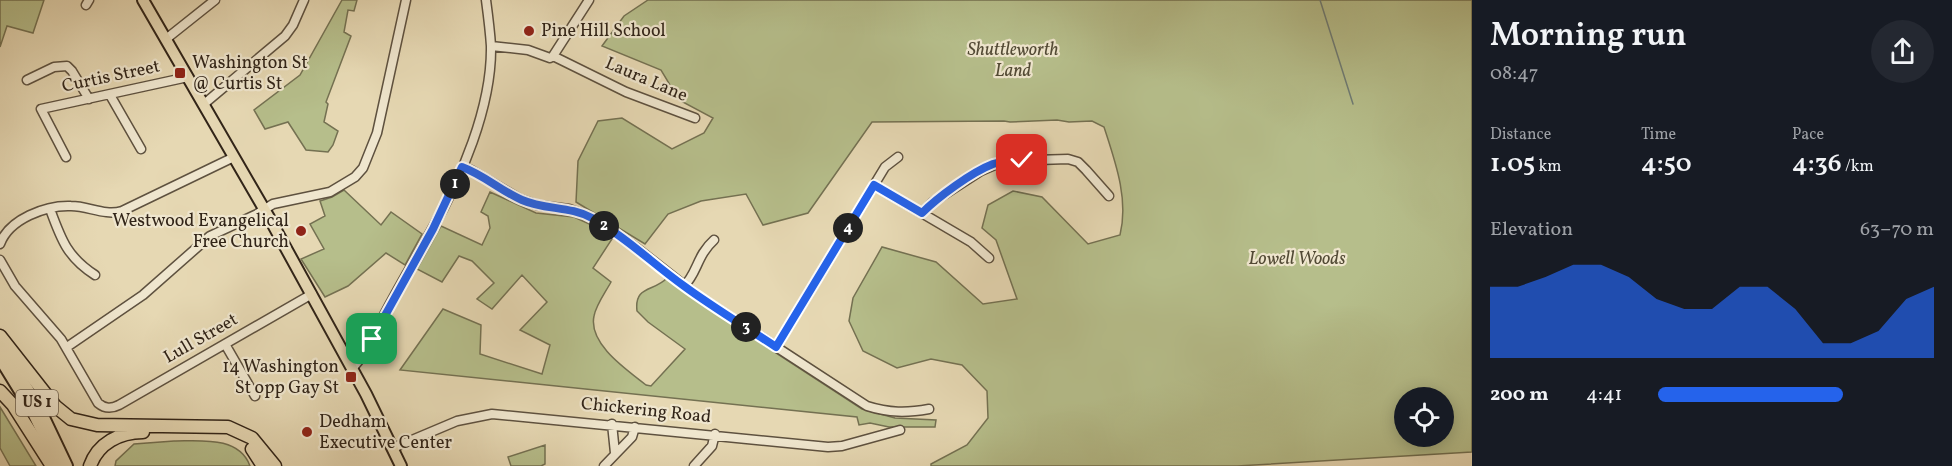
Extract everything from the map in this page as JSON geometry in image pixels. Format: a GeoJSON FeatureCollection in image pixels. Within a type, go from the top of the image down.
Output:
{"type":"FeatureCollection","features":[{"type":"Feature","properties":{"kind":"highway"},"geometry":{"type":"LineString","coordinates":[[0,336],[55,406],[71,419],[97,425],[228,427],[244,433],[255,441],[275,466]]}},
{"type":"Feature","properties":{"kind":"highway"},"geometry":{"type":"LineString","coordinates":[[0,391],[13,405],[52,466]]}},
{"type":"Feature","properties":{"kind":"highway"},"geometry":{"type":"LineString","coordinates":[[90,466],[99,449],[109,441],[121,435],[137,432],[225,433],[248,445],[263,466]]}},
{"type":"Feature","properties":{"kind":"main road"},"geometry":{"type":"LineString","coordinates":[[143,0],[265,209],[350,365],[401,466]]}},
{"type":"Feature","properties":{"kind":"main road","name":"US 1"},"geometry":{"type":"LineString","coordinates":[[0,345],[39,406],[68,466]]}},
{"type":"Feature","properties":{"kind":"main road"},"geometry":{"type":"LineString","coordinates":[[0,359],[32,411],[59,466]]}},
{"type":"Feature","properties":{"kind":"street"},"geometry":{"type":"LineString","coordinates":[[204,104],[285,36],[304,0]]}},
{"type":"Feature","properties":{"kind":"street"},"geometry":{"type":"LineString","coordinates":[[0,260],[15,286],[67,346],[143,295],[210,236],[273,204],[330,192],[350,181],[363,168],[376,133],[406,0]]}},
{"type":"Feature","properties":{"kind":"street"},"geometry":{"type":"LineString","coordinates":[[350,365],[360,362],[433,229],[462,167],[477,127],[485,96],[491,46],[486,0]]}},
{"type":"Feature","properties":{"kind":"street"},"geometry":{"type":"LineString","coordinates":[[553,56],[589,0]]}},
{"type":"Feature","properties":{"kind":"street"},"geometry":{"type":"LineString","coordinates":[[166,39],[214,1]]}},
{"type":"Feature","properties":{"kind":"street","name":"Laura Lane"},"geometry":{"type":"LineString","coordinates":[[491,46],[520,49],[550,58],[553,56],[626,92],[695,118]]}},
{"type":"Feature","properties":{"kind":"street"},"geometry":{"type":"LineString","coordinates":[[27,80],[54,68],[67,66],[89,99]]}},
{"type":"Feature","properties":{"kind":"street","name":"Curtis Street"},"geometry":{"type":"LineString","coordinates":[[66,157],[41,109],[188,77]]}},
{"type":"Feature","properties":{"kind":"street"},"geometry":{"type":"LineString","coordinates":[[110,95],[141,149]]}},
{"type":"Feature","properties":{"kind":"street"},"geometry":{"type":"LineString","coordinates":[[0,244],[9,228],[50,209],[72,206],[104,213],[122,211],[234,157]]}},
{"type":"Feature","properties":{"kind":"street"},"geometry":{"type":"LineString","coordinates":[[776,347],[885,167],[898,157]]}},
{"type":"Feature","properties":{"kind":"street"},"geometry":{"type":"LineString","coordinates":[[922,213],[933,202],[981,171],[1004,161],[1068,159],[1078,162],[1108,196]]}},
{"type":"Feature","properties":{"kind":"street"},"geometry":{"type":"LineString","coordinates":[[462,167],[520,199],[537,205],[569,209],[595,219],[638,249],[684,286],[867,406],[897,413],[929,409]]}},
{"type":"Feature","properties":{"kind":"street"},"geometry":{"type":"LineString","coordinates":[[874,185],[971,242],[989,258]]}},
{"type":"Feature","properties":{"kind":"street"},"geometry":{"type":"LineString","coordinates":[[50,209],[66,248],[80,266],[94,275]]}},
{"type":"Feature","properties":{"kind":"street"},"geometry":{"type":"LineString","coordinates":[[684,286],[690,279],[701,253],[714,240]]}},
{"type":"Feature","properties":{"kind":"street","name":"Lull Street"},"geometry":{"type":"LineString","coordinates":[[67,346],[98,403],[110,408],[119,405],[312,294]]}},
{"type":"Feature","properties":{"kind":"street"},"geometry":{"type":"LineString","coordinates":[[225,344],[255,396]]}},
{"type":"Feature","properties":{"kind":"street","name":"Chickering Road"},"geometry":{"type":"LineString","coordinates":[[393,448],[446,425],[481,415],[503,414],[828,447],[842,446],[900,430]]}},
{"type":"Feature","properties":{"kind":"street"},"geometry":{"type":"LineString","coordinates":[[612,424],[615,453]]}},
{"type":"Feature","properties":{"kind":"street"},"geometry":{"type":"LineString","coordinates":[[604,466],[632,437],[635,427]]}},
{"type":"Feature","properties":{"kind":"street"},"geometry":{"type":"LineString","coordinates":[[694,466],[712,446],[715,434]]}},
{"type":"Feature","properties":{"kind":"green space"},"geometry":{"type":"Polygon","coordinates":[[[0,0],[44,0],[33,33],[7,26],[0,47],[0,0]]]}},
{"type":"Feature","properties":{"kind":"green space"},"geometry":{"type":"Polygon","coordinates":[[[342,0],[357,0],[354,11],[348,10],[344,32],[351,36],[326,102],[328,104],[324,122],[338,131],[328,152],[306,150],[288,122],[265,129],[254,110],[300,75],[342,0]]]}},
{"type":"Feature","properties":{"kind":"green space","name":"Lowell Woods"},"geometry":{"type":"Polygon","coordinates":[[[648,0],[1472,0],[1472,452],[1237,466],[931,466],[967,445],[988,418],[987,391],[962,365],[931,359],[897,368],[863,351],[849,321],[853,298],[882,247],[936,262],[983,304],[1017,299],[996,240],[982,228],[988,205],[1013,191],[1042,197],[1088,244],[1120,235],[1123,208],[1120,180],[1104,127],[1092,121],[1057,120],[872,122],[808,213],[763,225],[746,194],[701,201],[668,214],[645,244],[576,202],[578,161],[598,121],[622,118],[672,149],[704,133],[713,118],[679,100],[661,70],[602,46],[624,16],[648,0]]]}},
{"type":"Feature","properties":{"kind":"green space"},"geometry":{"type":"Polygon","coordinates":[[[344,190],[381,225],[391,212],[422,234],[405,265],[386,253],[348,286],[325,297],[301,259],[324,249],[310,224],[325,216],[320,201],[344,190]]]}},
{"type":"Feature","properties":{"kind":"green space"},"geometry":{"type":"Polygon","coordinates":[[[490,192],[536,213],[574,217],[596,227],[612,239],[593,268],[611,282],[597,308],[594,326],[603,346],[620,364],[646,385],[651,386],[685,349],[637,311],[637,303],[642,293],[667,278],[750,336],[862,409],[895,418],[936,420],[935,427],[889,427],[870,423],[859,425],[857,417],[400,370],[443,309],[481,325],[480,354],[542,374],[550,345],[520,330],[547,302],[522,275],[492,309],[477,299],[494,283],[472,261],[459,256],[442,282],[417,269],[441,226],[482,245],[490,228],[488,216],[481,212],[490,192]]]}},
{"type":"Feature","properties":{"kind":"green space"},"geometry":{"type":"Polygon","coordinates":[[[0,407],[36,466],[10,466],[0,448],[0,407]]]}},
{"type":"Feature","properties":{"kind":"green space"},"geometry":{"type":"Polygon","coordinates":[[[207,441],[228,445],[245,456],[250,466],[115,466],[116,461],[134,444],[207,441]]]}},
{"type":"Feature","properties":{"kind":"green space"},"geometry":{"type":"Polygon","coordinates":[[[545,445],[545,464],[511,466],[508,457],[545,445]]]}},
{"type":"Feature","properties":{"kind":"waterway"},"geometry":{"type":"LineString","coordinates":[[1320,0],[1353,104]]}},
{"type":"Feature","properties":{"kind":"place","name":"Pine Hill School"},"geometry":{"type":"Point","coordinates":[529,31]}},
{"type":"Feature","properties":{"kind":"place","name":"Washington St @ Curtis St"},"geometry":{"type":"Point","coordinates":[180,73]}},
{"type":"Feature","properties":{"kind":"place","name":"Westwood Evangelical Free Church"},"geometry":{"type":"Point","coordinates":[301,231]}},
{"type":"Feature","properties":{"kind":"place","name":"14 Washington St opp Gay St"},"geometry":{"type":"Point","coordinates":[351,377]}},
{"type":"Feature","properties":{"kind":"place","name":"Dedham Executive Center"},"geometry":{"type":"Point","coordinates":[307,432]}},
{"type":"Feature","properties":{"kind":"route"},"geometry":{"type":"LineString","coordinates":[[372,339],[433,229],[462,167],[520,199],[537,205],[569,209],[595,219],[698,296],[776,347],[874,185],[922,213],[933,202],[993,164],[1022,160]]}},
{"type":"Feature","properties":{"kind":"park label","name":"Shuttleworth Land"},"geometry":{"type":"Point","coordinates":[1013,60]}}]}
